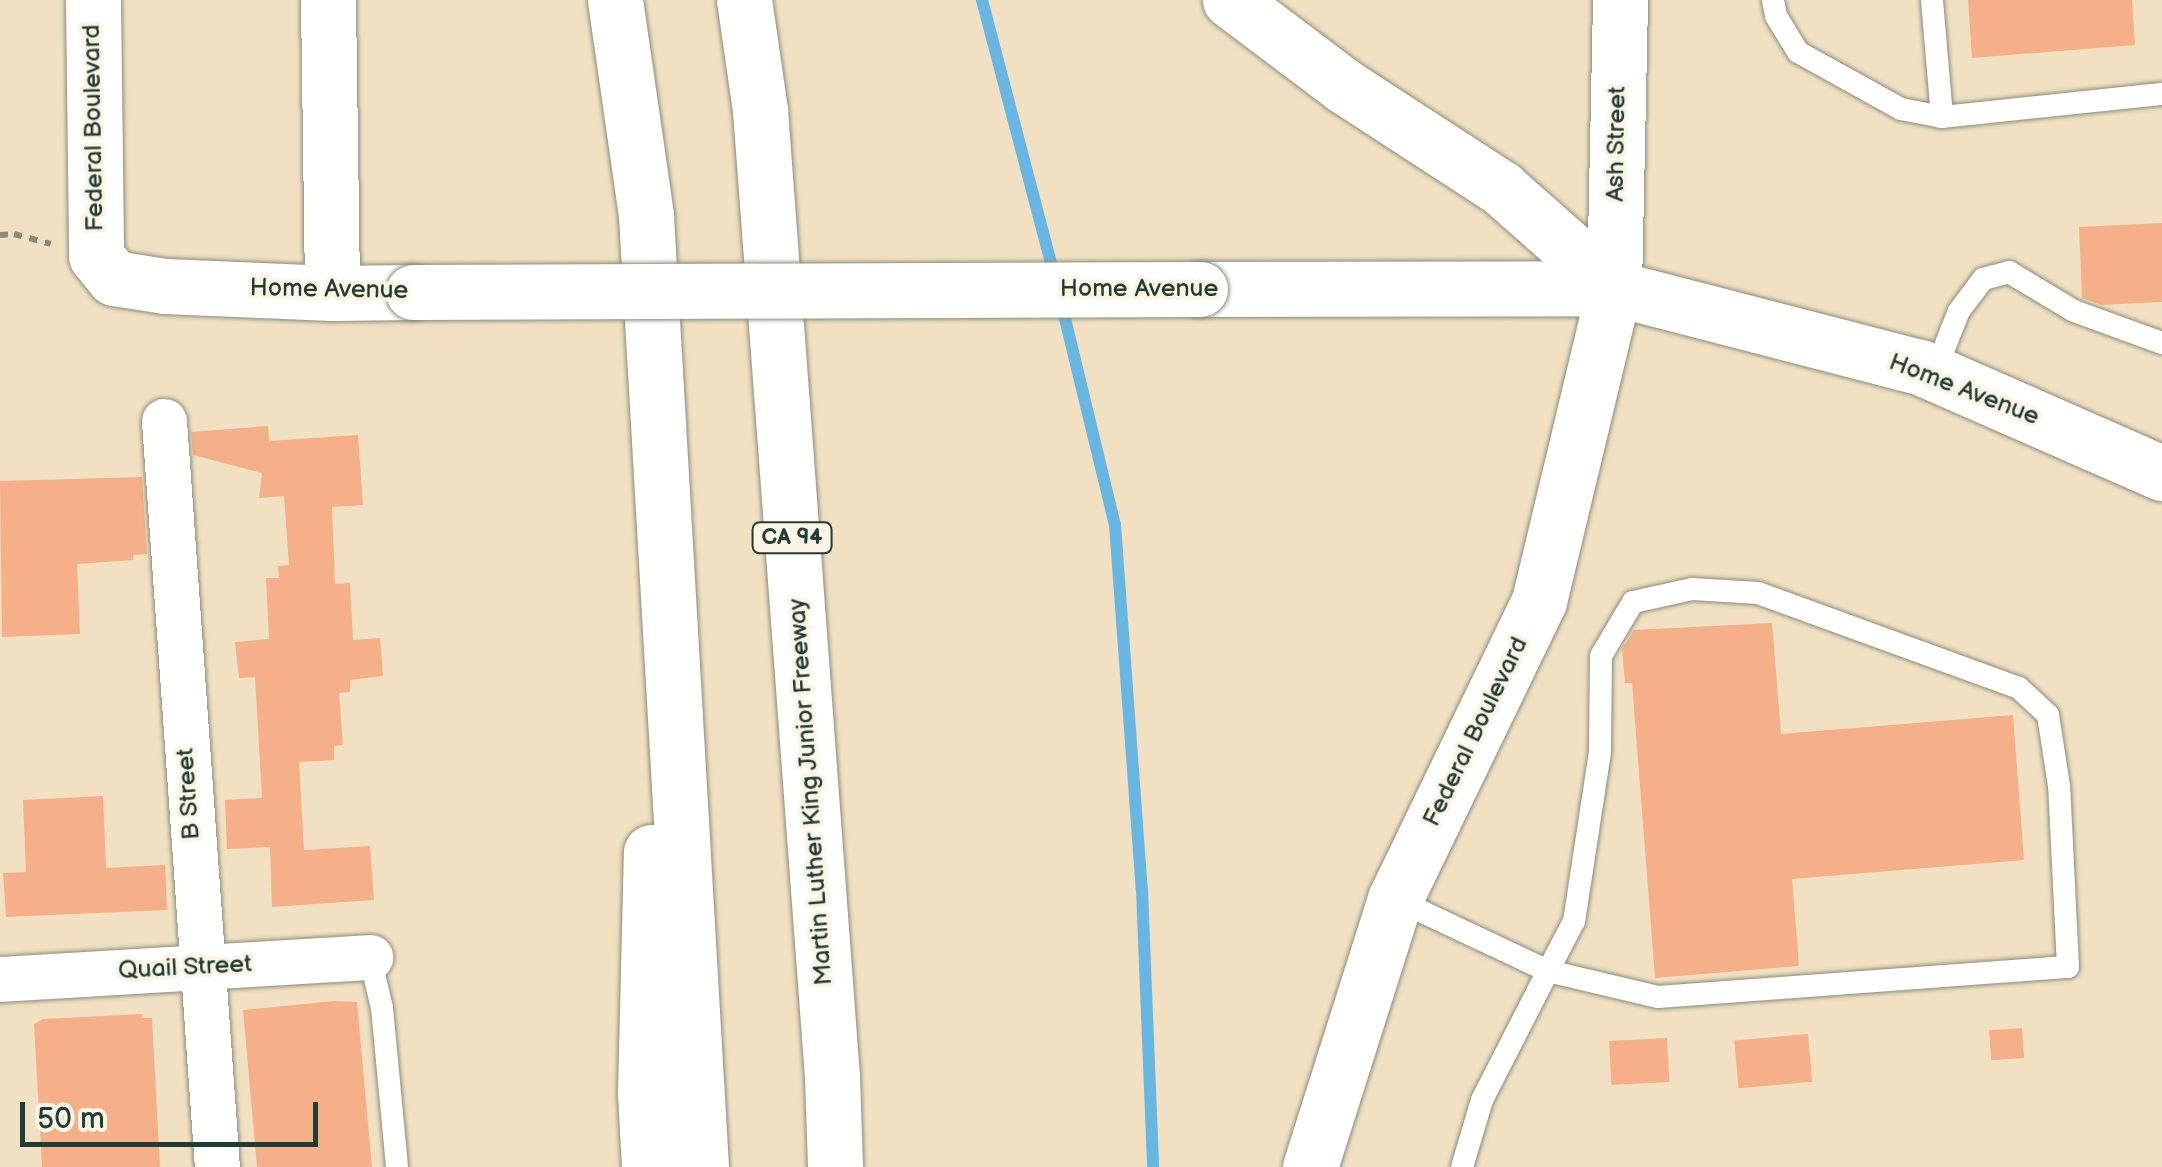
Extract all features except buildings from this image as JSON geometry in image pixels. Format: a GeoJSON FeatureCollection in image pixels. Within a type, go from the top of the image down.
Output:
{"type":"FeatureCollection","features":[{"type":"Feature","properties":{"kind":"main road","name":"Federal Boulevard"},"geometry":{"type":"LineString","coordinates":[[93,0],[96,256]]}},
{"type":"Feature","properties":{"kind":"main road"},"geometry":{"type":"LineString","coordinates":[[328,0],[332,293]]}},
{"type":"Feature","properties":{"kind":"main road"},"geometry":{"type":"LineString","coordinates":[[615,0],[646,216],[701,1167]]}},
{"type":"Feature","properties":{"kind":"main road","name":"Martin Luther King Junior Freeway"},"geometry":{"type":"LineString","coordinates":[[744,0],[760,110],[832,1076],[835,1167]]}},
{"type":"Feature","properties":{"kind":"main road"},"geometry":{"type":"LineString","coordinates":[[1230,0],[1344,86],[1501,188],[1614,288]]}},
{"type":"Feature","properties":{"kind":"main road","name":"Ash Street"},"geometry":{"type":"LineString","coordinates":[[1614,288],[1620,0]]}},
{"type":"Feature","properties":{"kind":"main road","name":"Home Avenue"},"geometry":{"type":"LineString","coordinates":[[96,256],[114,278],[166,286],[332,293],[1614,288],[1934,374],[2162,473]]}},
{"type":"Feature","properties":{"kind":"main road","name":"Federal Boulevard"},"geometry":{"type":"LineString","coordinates":[[1310,1167],[1396,899],[1539,601],[1614,288]]}},
{"type":"Feature","properties":{"kind":"main road"},"geometry":{"type":"LineString","coordinates":[[649,1167],[646,1073],[660,439]]}},
{"type":"Feature","properties":{"kind":"main road"},"geometry":{"type":"LineString","coordinates":[[832,1076],[855,1167]]}},
{"type":"Feature","properties":{"kind":"street","name":"B Street"},"geometry":{"type":"LineString","coordinates":[[164,421],[217,1167]]}},
{"type":"Feature","properties":{"kind":"street","name":"Quail Street"},"geometry":{"type":"LineString","coordinates":[[0,979],[370,956]]}},
{"type":"Feature","properties":{"kind":"lane"},"geometry":{"type":"LineString","coordinates":[[1773,0],[1776,16],[1798,52],[1901,110],[1942,117],[2162,94]]}},
{"type":"Feature","properties":{"kind":"lane"},"geometry":{"type":"LineString","coordinates":[[1932,0],[1942,117]]}},
{"type":"Feature","properties":{"kind":"lane"},"geometry":{"type":"LineString","coordinates":[[1934,374],[1960,311],[1983,279],[2008,272],[2074,310],[2162,343]]}},
{"type":"Feature","properties":{"kind":"lane"},"geometry":{"type":"LineString","coordinates":[[1396,899],[1548,970],[1658,996],[2068,967],[2059,786],[2048,714],[2019,688],[1758,594],[1692,589],[1633,602],[1601,656],[1600,752],[1574,921],[1548,970],[1482,1100],[1462,1167]]}},
{"type":"Feature","properties":{"kind":"lane"},"geometry":{"type":"LineString","coordinates":[[370,956],[382,1008],[398,1167]]}},
{"type":"Feature","properties":{"kind":"waterway"},"geometry":{"type":"LineString","coordinates":[[982,0],[1055,278]]}},
{"type":"Feature","properties":{"kind":"waterway"},"geometry":{"type":"LineString","coordinates":[[1061,302],[1115,525],[1142,890],[1153,1167]]}}]}
